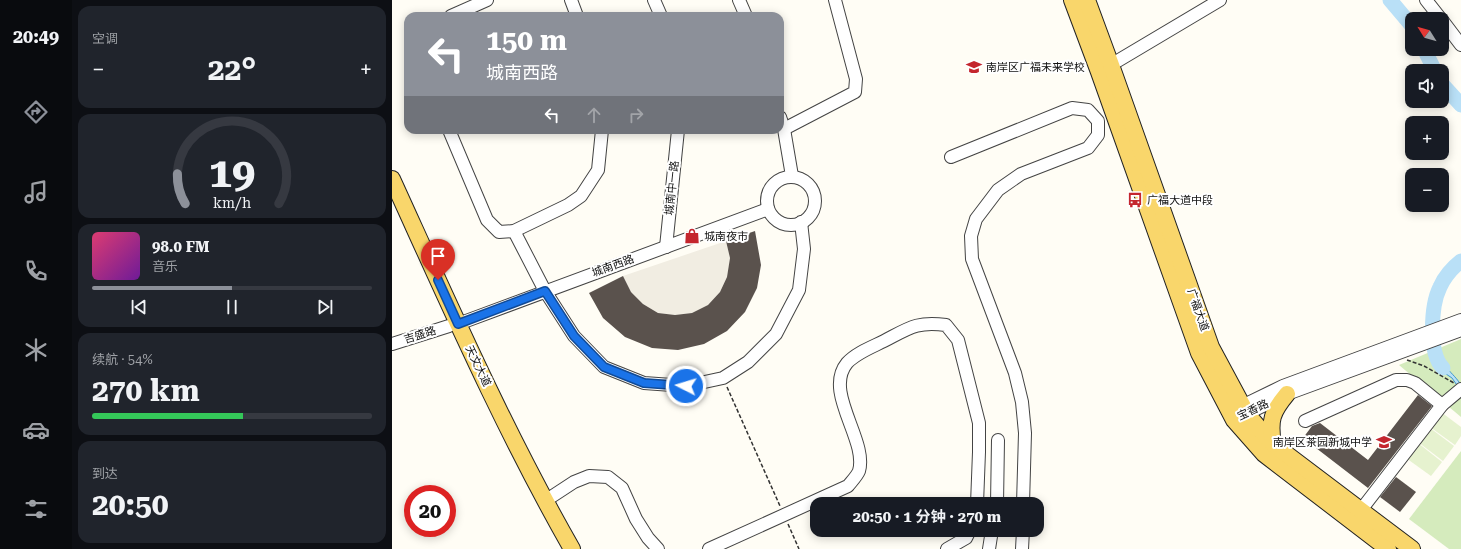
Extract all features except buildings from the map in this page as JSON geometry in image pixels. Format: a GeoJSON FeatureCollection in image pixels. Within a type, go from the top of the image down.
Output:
{"type":"FeatureCollection","features":[{"type":"Feature","properties":{"kind":"main road","name":"广福大道"},"geometry":{"type":"LineString","coordinates":[[1072,0],[1105,68],[1211,347],[1241,413],[1264,454],[1388,549]]}},
{"type":"Feature","properties":{"kind":"main road","name":"广福大道"},"geometry":{"type":"LineString","coordinates":[[1087,0],[1105,68]]}},
{"type":"Feature","properties":{"kind":"main road","name":"天文大道"},"geometry":{"type":"LineString","coordinates":[[392,179],[454,325],[536,505],[561,549]]}},
{"type":"Feature","properties":{"kind":"main road","name":"天文大道"},"geometry":{"type":"LineString","coordinates":[[392,203],[545,501],[572,549]]}},
{"type":"Feature","properties":{"kind":"main road"},"geometry":{"type":"LineString","coordinates":[[1273,444],[1271,428],[1272,416],[1287,394]]}},
{"type":"Feature","properties":{"kind":"main road","name":"广福大道"},"geometry":{"type":"LineString","coordinates":[[1241,413],[1273,444],[1412,549]]}},
{"type":"Feature","properties":{"kind":"street"},"geometry":{"type":"LineString","coordinates":[[460,12],[487,0]]}},
{"type":"Feature","properties":{"kind":"street"},"geometry":{"type":"LineString","coordinates":[[571,0],[576,12]]}},
{"type":"Feature","properties":{"kind":"street"},"geometry":{"type":"LineString","coordinates":[[654,0],[659,12]]}},
{"type":"Feature","properties":{"kind":"street"},"geometry":{"type":"LineString","coordinates":[[739,0],[744,12]]}},
{"type":"Feature","properties":{"kind":"street"},"geometry":{"type":"LineString","coordinates":[[792,176],[784,129],[855,92],[856,79],[835,0]]}},
{"type":"Feature","properties":{"kind":"street"},"geometry":{"type":"LineString","coordinates":[[1105,68],[1220,0]]}},
{"type":"Feature","properties":{"kind":"street"},"geometry":{"type":"LineString","coordinates":[[1426,0],[1435,12]]}},
{"type":"Feature","properties":{"kind":"street"},"geometry":{"type":"LineString","coordinates":[[1449,30],[1461,45]]}},
{"type":"Feature","properties":{"kind":"street"},"geometry":{"type":"LineString","coordinates":[[951,157],[1072,108],[1088,110],[1098,121],[1098,135],[1088,148],[1021,174],[998,190],[976,219],[971,236],[972,259],[1014,373],[1022,402],[1025,433],[1023,497]]}},
{"type":"Feature","properties":{"kind":"street"},"geometry":{"type":"LineString","coordinates":[[450,134],[487,220],[499,232],[514,231],[568,205],[581,196],[598,170],[602,134]]}},
{"type":"Feature","properties":{"kind":"street","name":"城南中一路"},"geometry":{"type":"LineString","coordinates":[[666,247],[678,134]]}},
{"type":"Feature","properties":{"kind":"street"},"geometry":{"type":"LineString","coordinates":[[792,176],[800,178],[812,188],[815,196],[813,211],[808,218],[801,222],[793,224],[782,222],[772,215],[768,209],[768,193],[777,181],[784,178],[792,176]]}},
{"type":"Feature","properties":{"kind":"street","name":"城南西路"},"geometry":{"type":"LineString","coordinates":[[454,325],[768,209]]}},
{"type":"Feature","properties":{"kind":"street"},"geometry":{"type":"LineString","coordinates":[[514,231],[545,291],[574,336],[604,367],[644,383],[686,386],[723,378],[748,362],[776,334],[799,290],[804,249],[801,222]]}},
{"type":"Feature","properties":{"kind":"street","name":"宝香路"},"geometry":{"type":"LineString","coordinates":[[1241,413],[1283,386],[1407,349],[1461,320]]}},
{"type":"Feature","properties":{"kind":"street"},"geometry":{"type":"LineString","coordinates":[[825,497],[848,486],[859,471],[860,454],[842,399],[840,380],[847,363],[860,353],[913,326],[930,323],[946,325],[958,340],[978,423],[979,452],[976,497]]}},
{"type":"Feature","properties":{"kind":"street","name":"吉盛路"},"geometry":{"type":"LineString","coordinates":[[392,344],[454,325]]}},
{"type":"Feature","properties":{"kind":"street","name":"宝香路"},"geometry":{"type":"LineString","coordinates":[[1241,413],[1287,394],[1461,330]]}},
{"type":"Feature","properties":{"kind":"street"},"geometry":{"type":"LineString","coordinates":[[1305,421],[1396,380],[1407,380],[1415,383],[1443,404]]}},
{"type":"Feature","properties":{"kind":"street"},"geometry":{"type":"LineString","coordinates":[[1361,510],[1457,385]]}},
{"type":"Feature","properties":{"kind":"street"},"geometry":{"type":"LineString","coordinates":[[997,497],[998,440]]}},
{"type":"Feature","properties":{"kind":"street"},"geometry":{"type":"LineString","coordinates":[[545,501],[574,482],[584,478],[590,476],[608,477],[622,488],[640,525],[648,538],[658,549]]}},
{"type":"Feature","properties":{"kind":"street"},"geometry":{"type":"LineString","coordinates":[[709,549],[783,514],[810,503]]}},
{"type":"Feature","properties":{"kind":"street"},"geometry":{"type":"LineString","coordinates":[[947,549],[966,537]]}},
{"type":"Feature","properties":{"kind":"street"},"geometry":{"type":"LineString","coordinates":[[989,549],[991,537]]}},
{"type":"Feature","properties":{"kind":"street"},"geometry":{"type":"LineString","coordinates":[[1022,549],[1023,537]]}},
{"type":"Feature","properties":{"kind":"path"},"geometry":{"type":"LineString","coordinates":[[1407,349],[1424,366],[1457,385]]}},
{"type":"Feature","properties":{"kind":"path"},"geometry":{"type":"LineString","coordinates":[[723,378],[799,549]]}},
{"type":"Feature","properties":{"kind":"green space"},"geometry":{"type":"Polygon","coordinates":[[[1461,339],[1461,417],[1399,365],[1461,339]]]}},
{"type":"Feature","properties":{"kind":"green space"},"geometry":{"type":"Polygon","coordinates":[[[1441,412],[1461,427],[1461,436],[1455,445],[1430,427],[1441,412]]]}},
{"type":"Feature","properties":{"kind":"green space"},"geometry":{"type":"Polygon","coordinates":[[[1430,428],[1454,446],[1443,461],[1418,442],[1430,428]]]}},
{"type":"Feature","properties":{"kind":"green space"},"geometry":{"type":"Polygon","coordinates":[[[1418,443],[1442,462],[1431,476],[1406,458],[1418,443]]]}},
{"type":"Feature","properties":{"kind":"green space"},"geometry":{"type":"Polygon","coordinates":[[[1461,451],[1461,549],[1449,549],[1409,519],[1461,451]]]}},
{"type":"Feature","properties":{"kind":"shaded area"},"geometry":{"type":"Polygon","coordinates":[[[726,241],[730,258],[727,277],[720,292],[708,305],[692,313],[675,315],[658,313],[643,304],[631,292],[623,276],[726,241]]]}},
{"type":"Feature","properties":{"kind":"water"},"geometry":{"type":"Polygon","coordinates":[[[1439,348],[1442,362],[1461,385],[1461,391],[1452,378],[1440,370],[1430,352],[1439,348]]]}},
{"type":"Feature","properties":{"kind":"waterway"},"geometry":{"type":"LineString","coordinates":[[1390,0],[1405,18]]}},
{"type":"Feature","properties":{"kind":"waterway"},"geometry":{"type":"LineString","coordinates":[[1428,56],[1432,64]]}},
{"type":"Feature","properties":{"kind":"waterway"},"geometry":{"type":"LineString","coordinates":[[1449,92],[1461,105]]}},
{"type":"Feature","properties":{"kind":"waterway"},"geometry":{"type":"LineString","coordinates":[[1443,368],[1438,361],[1433,341],[1432,329],[1435,305],[1437,295],[1444,279],[1461,261]]}},
{"type":"Feature","properties":{"kind":"place","name":"南岸区广福未来学校"},"geometry":{"type":"Point","coordinates":[974,67]}},
{"type":"Feature","properties":{"kind":"place","name":"广福大道中段"},"geometry":{"type":"Point","coordinates":[1135,200]}},
{"type":"Feature","properties":{"kind":"place","name":"城南夜市"},"geometry":{"type":"Point","coordinates":[692,236]}},
{"type":"Feature","properties":{"kind":"place","name":"南岸区茶园新城中学"},"geometry":{"type":"Point","coordinates":[1384,442]}},
{"type":"Feature","properties":{"kind":"route"},"geometry":{"type":"LineString","coordinates":[[438,280],[458,324],[545,291],[574,336],[604,367],[644,383],[686,386]]}}]}
